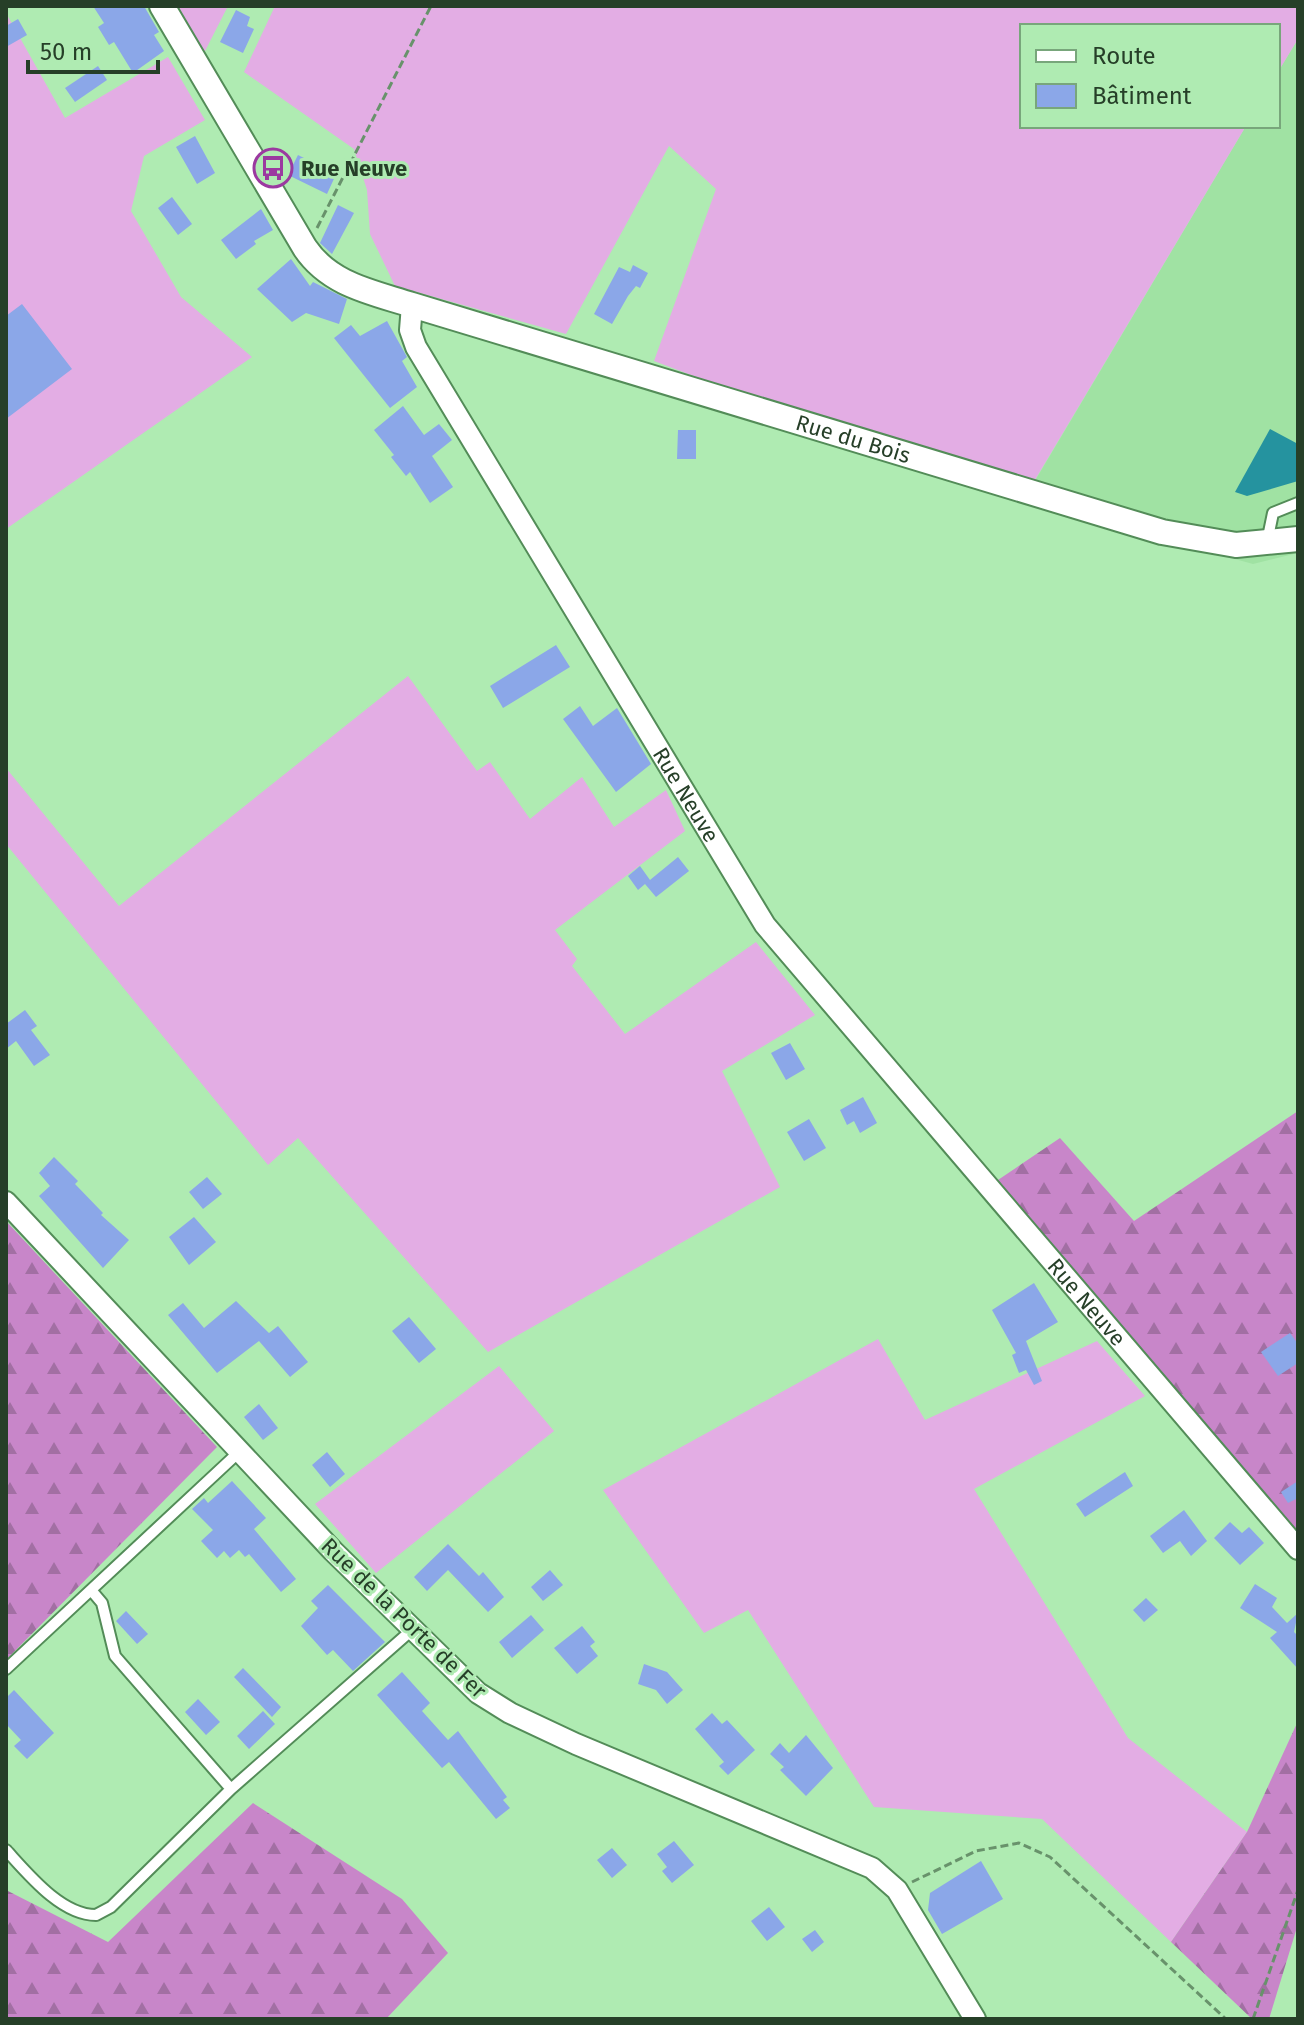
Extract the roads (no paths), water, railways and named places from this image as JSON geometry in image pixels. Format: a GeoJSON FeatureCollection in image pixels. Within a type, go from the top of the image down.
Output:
{"type":"FeatureCollection","features":[{"type":"Feature","properties":{"kind":"street"},"geometry":{"type":"LineString","coordinates":[[162,6],[319,267],[335,278],[412,305]]}},
{"type":"Feature","properties":{"kind":"street","name":"Rue du Bois"},"geometry":{"type":"LineString","coordinates":[[412,305],[1162,532],[1222,544],[1267,544],[1298,539]]}},
{"type":"Feature","properties":{"kind":"street","name":"Rue Neuve"},"geometry":{"type":"LineString","coordinates":[[412,305],[410,330],[416,347],[760,918],[1298,1549]]}},
{"type":"Feature","properties":{"kind":"street","name":"Rue de la Porte de Fer"},"geometry":{"type":"LineString","coordinates":[[6,1202],[239,1452],[472,1687],[510,1713],[861,1862],[897,1890],[975,2019]]}},
{"type":"Feature","properties":{"kind":"lane"},"geometry":{"type":"LineString","coordinates":[[1267,544],[1273,513],[1298,503]]}},
{"type":"Feature","properties":{"kind":"lane"},"geometry":{"type":"LineString","coordinates":[[6,1669],[239,1452]]}},
{"type":"Feature","properties":{"kind":"lane"},"geometry":{"type":"LineString","coordinates":[[91,1590],[102,1603],[115,1656],[231,1789]]}},
{"type":"Feature","properties":{"kind":"lane"},"geometry":{"type":"LineString","coordinates":[[6,1850],[67,1905],[96,1915],[111,1907],[231,1789],[413,1629]]}},
{"type":"Feature","properties":{"kind":"water"},"geometry":{"type":"Polygon","coordinates":[[[1270,429],[1298,444],[1298,481],[1247,496],[1235,492],[1270,429]]]}},
{"type":"Feature","properties":{"kind":"place","name":"Rue Neuve"},"geometry":{"type":"Point","coordinates":[273,168]}}]}
